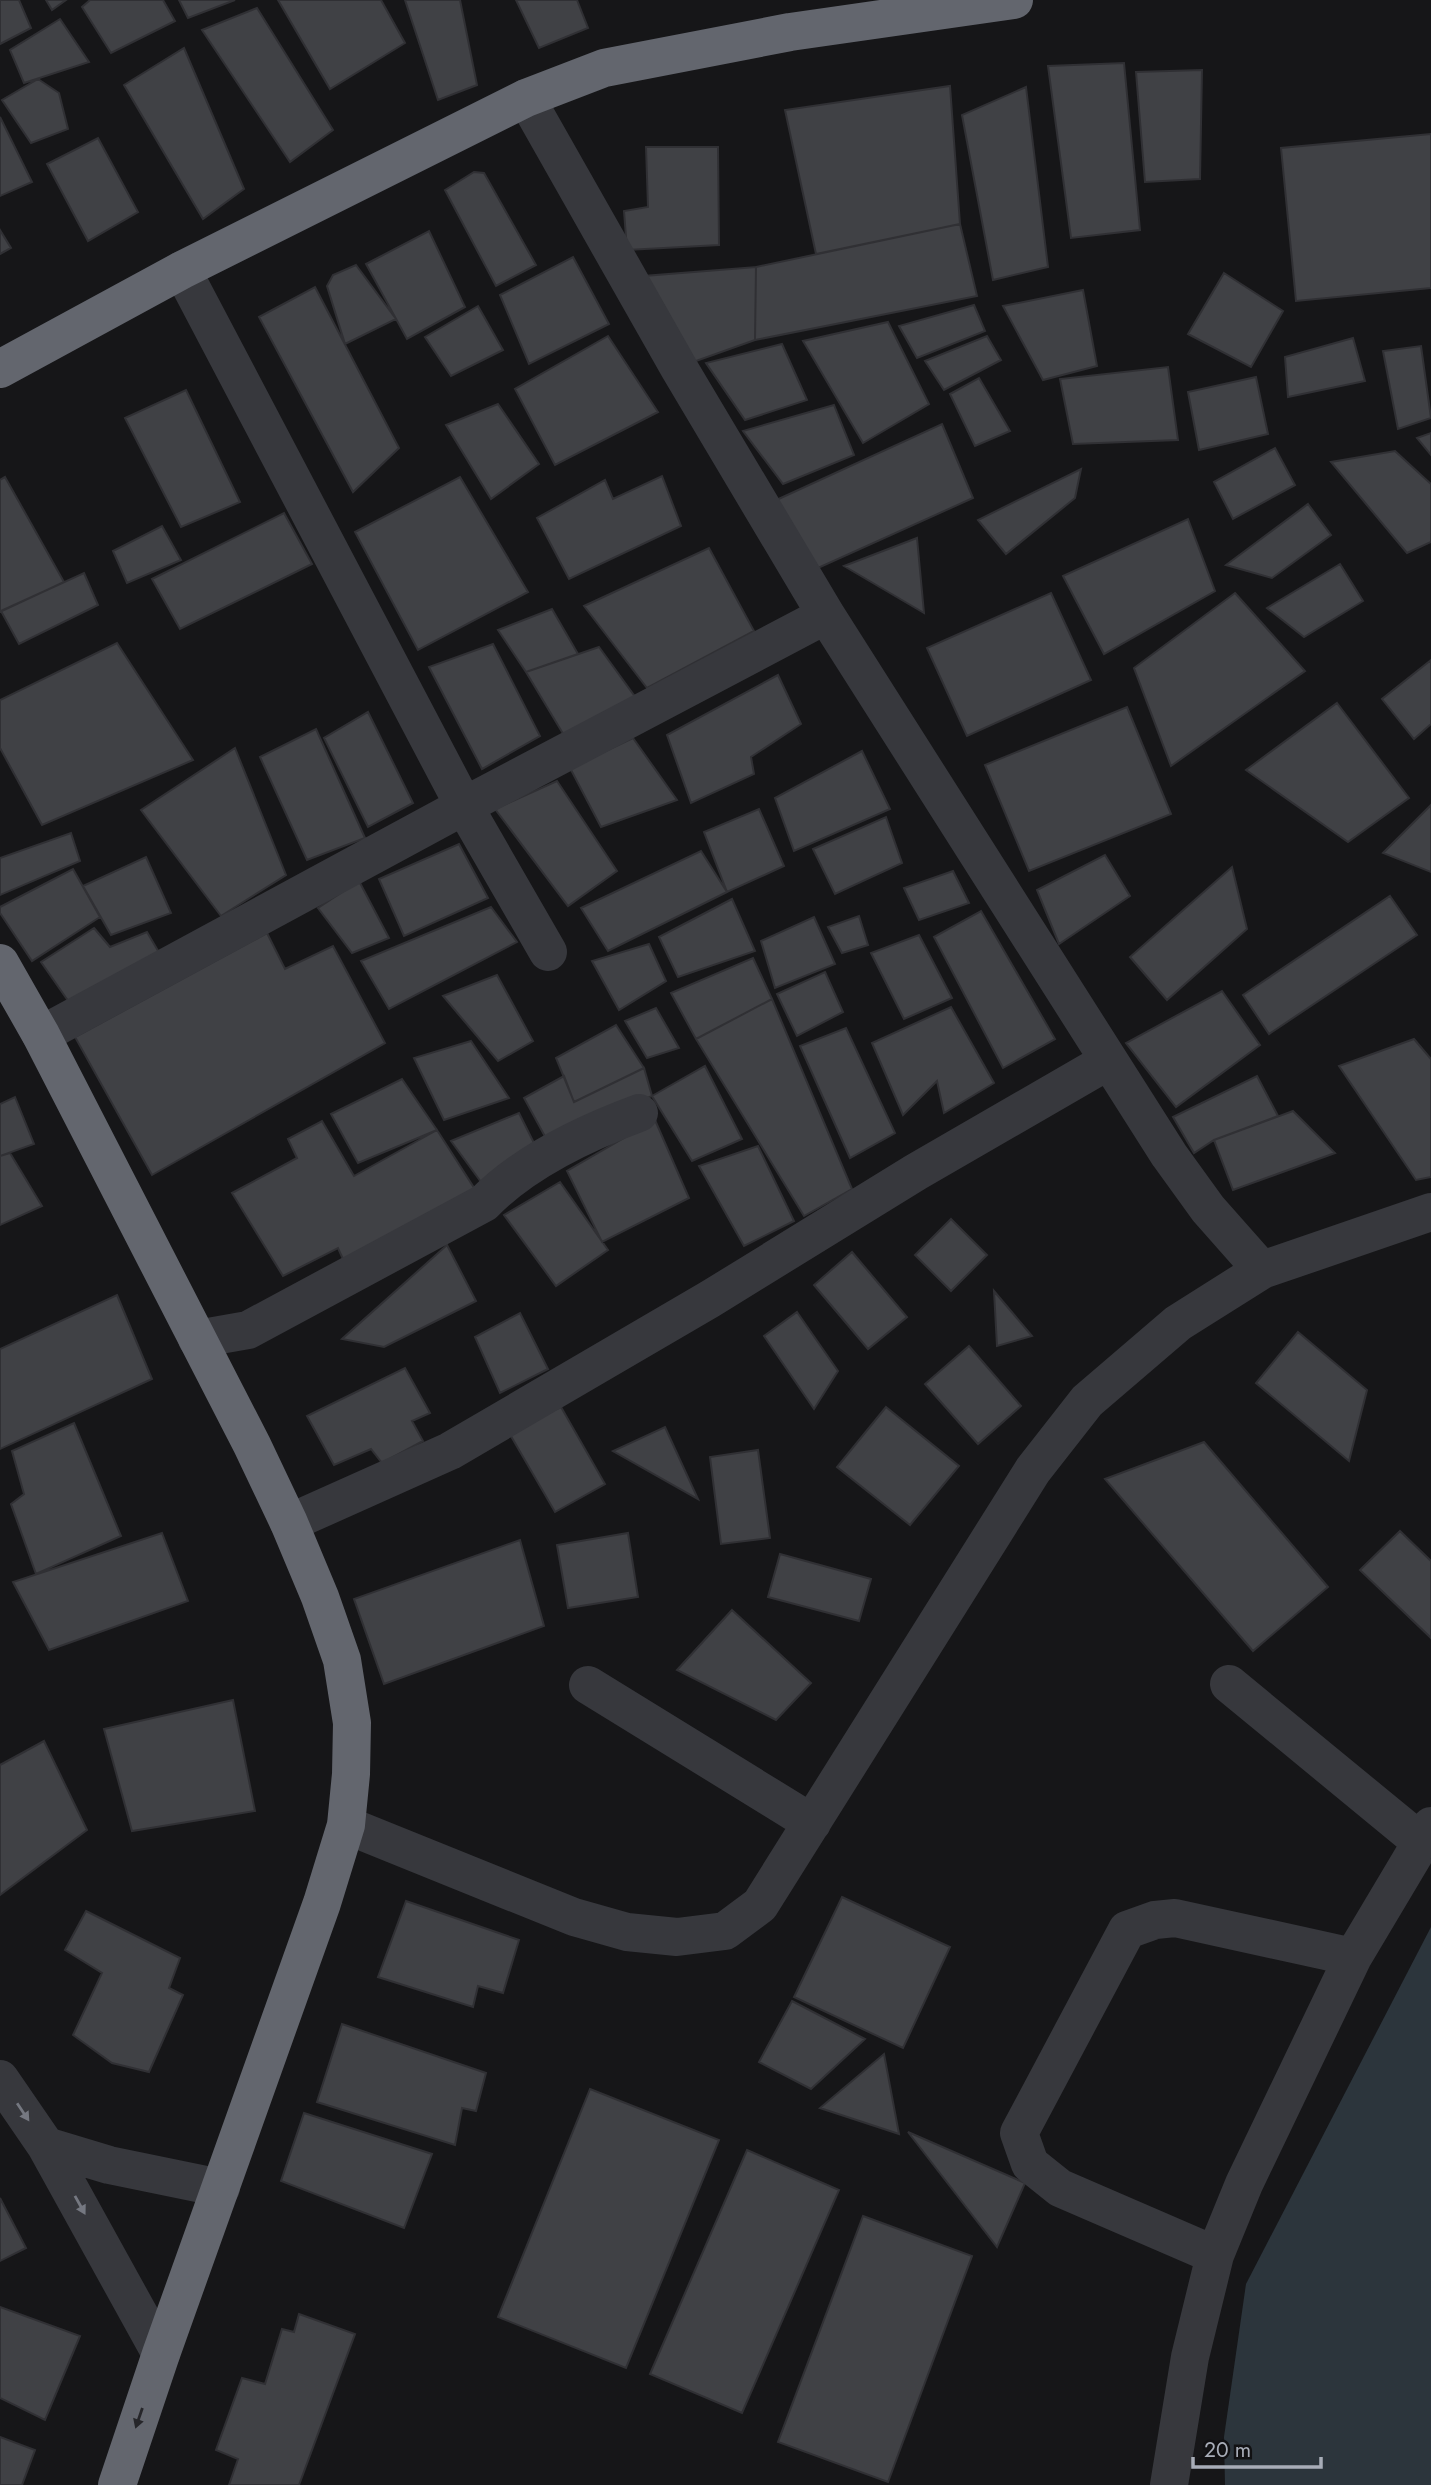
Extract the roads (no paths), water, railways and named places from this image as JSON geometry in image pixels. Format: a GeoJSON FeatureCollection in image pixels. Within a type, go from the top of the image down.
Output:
{"type":"FeatureCollection","features":[{"type":"Feature","properties":{"kind":"highway"},"geometry":{"type":"LineString","coordinates":[[0,369],[182,270],[526,98],[604,68],[790,32],[1014,0]]}},
{"type":"Feature","properties":{"kind":"highway"},"geometry":{"type":"LineString","coordinates":[[0,963],[41,1035],[252,1445],[289,1523],[320,1597],[342,1660],[352,1723],[346,1825],[322,1903],[117,2485]]}},
{"type":"Feature","properties":{"kind":"street"},"geometry":{"type":"LineString","coordinates":[[526,98],[679,368],[826,615],[1177,1166],[1208,1209],[1262,1270]]}},
{"type":"Feature","properties":{"kind":"street"},"geometry":{"type":"LineString","coordinates":[[182,270],[464,806],[548,952]]}},
{"type":"Feature","properties":{"kind":"street"},"geometry":{"type":"LineString","coordinates":[[41,1035],[464,806],[826,615]]}},
{"type":"Feature","properties":{"kind":"street"},"geometry":{"type":"LineString","coordinates":[[289,1523],[450,1451],[710,1298],[916,1172],[1108,1061]]}},
{"type":"Feature","properties":{"kind":"street"},"geometry":{"type":"LineString","coordinates":[[197,1339],[248,1330],[484,1202],[503,1182],[591,1130],[639,1112]]}},
{"type":"Feature","properties":{"kind":"street"},"geometry":{"type":"LineString","coordinates":[[346,1825],[574,1917],[627,1932],[677,1937],[725,1931],[760,1905],[1033,1470],[1087,1401],[1178,1324],[1262,1270],[1431,1212]]}},
{"type":"Feature","properties":{"kind":"street"},"geometry":{"type":"LineString","coordinates":[[1169,2485],[1190,2357],[1215,2255],[1244,2184],[1353,1957],[1426,1834],[1229,1684]]}},
{"type":"Feature","properties":{"kind":"street"},"geometry":{"type":"LineString","coordinates":[[588,1685],[812,1822]]}},
{"type":"Feature","properties":{"kind":"street"},"geometry":{"type":"LineString","coordinates":[[1215,2255],[1060,2189],[1030,2164],[1019,2133],[1127,1930],[1155,1920],[1175,1918],[1353,1957]]}},
{"type":"Feature","properties":{"kind":"street"},"geometry":{"type":"LineString","coordinates":[[0,2079],[46,2146],[161,2354]]}},
{"type":"Feature","properties":{"kind":"street"},"geometry":{"type":"LineString","coordinates":[[46,2146],[109,2165],[221,2188]]}}]}
